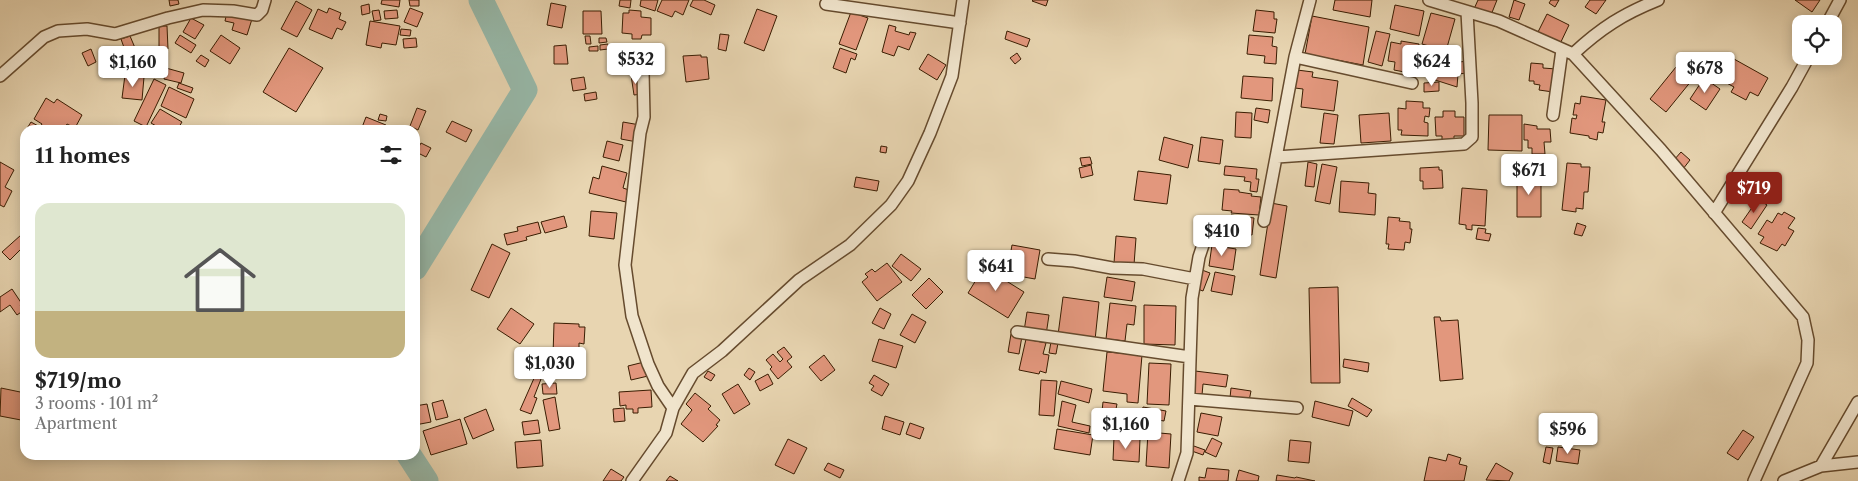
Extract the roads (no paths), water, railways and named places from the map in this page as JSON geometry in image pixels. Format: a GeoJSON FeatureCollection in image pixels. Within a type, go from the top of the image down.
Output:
{"type":"FeatureCollection","features":[{"type":"Feature","properties":{"kind":"street"},"geometry":{"type":"LineString","coordinates":[[0,76],[44,37],[58,31],[87,29],[115,34],[203,10],[233,11],[257,15],[262,10],[265,0]]}},
{"type":"Feature","properties":{"kind":"street"},"geometry":{"type":"LineString","coordinates":[[632,481],[666,433],[673,408],[693,373],[722,351],[799,280],[850,245],[891,205],[908,182],[952,76],[963,0]]}},
{"type":"Feature","properties":{"kind":"street"},"geometry":{"type":"LineString","coordinates":[[1264,221],[1294,57],[1310,0]]}},
{"type":"Feature","properties":{"kind":"street"},"geometry":{"type":"LineString","coordinates":[[1430,0],[1499,21],[1568,52],[1650,138],[1803,317],[1808,340],[1807,363],[1754,481]]}},
{"type":"Feature","properties":{"kind":"street"},"geometry":{"type":"LineString","coordinates":[[1553,116],[1568,52],[1609,24],[1658,0]]}},
{"type":"Feature","properties":{"kind":"street"},"geometry":{"type":"LineString","coordinates":[[1832,15],[1840,0]]}},
{"type":"Feature","properties":{"kind":"street"},"geometry":{"type":"LineString","coordinates":[[826,4],[960,23]]}},
{"type":"Feature","properties":{"kind":"street"},"geometry":{"type":"LineString","coordinates":[[1277,157],[1464,144],[1472,137],[1467,12]]}},
{"type":"Feature","properties":{"kind":"street"},"geometry":{"type":"LineString","coordinates":[[1294,57],[1412,83]]}},
{"type":"Feature","properties":{"kind":"street"},"geometry":{"type":"LineString","coordinates":[[1714,213],[1804,65]]}},
{"type":"Feature","properties":{"kind":"street"},"geometry":{"type":"LineString","coordinates":[[643,72],[644,117],[640,133],[625,265],[632,316],[648,364],[658,386],[673,408]]}},
{"type":"Feature","properties":{"kind":"street"},"geometry":{"type":"LineString","coordinates":[[1178,481],[1187,453],[1192,298],[1199,257],[1210,224]]}},
{"type":"Feature","properties":{"kind":"street"},"geometry":{"type":"LineString","coordinates":[[1048,259],[1074,261],[1112,268],[1143,269],[1195,279]]}},
{"type":"Feature","properties":{"kind":"street"},"geometry":{"type":"LineString","coordinates":[[1017,332],[1190,357]]}},
{"type":"Feature","properties":{"kind":"street"},"geometry":{"type":"LineString","coordinates":[[1189,399],[1297,408]]}},
{"type":"Feature","properties":{"kind":"street"},"geometry":{"type":"LineString","coordinates":[[1821,466],[1858,402]]}},
{"type":"Feature","properties":{"kind":"street"},"geometry":{"type":"LineString","coordinates":[[1784,481],[1821,466],[1858,462]]}},
{"type":"Feature","properties":{"kind":"waterway"},"geometry":{"type":"LineString","coordinates":[[420,260],[525,90],[481,0]]}},
{"type":"Feature","properties":{"kind":"waterway"},"geometry":{"type":"LineString","coordinates":[[412,460],[426,481]]}}]}
